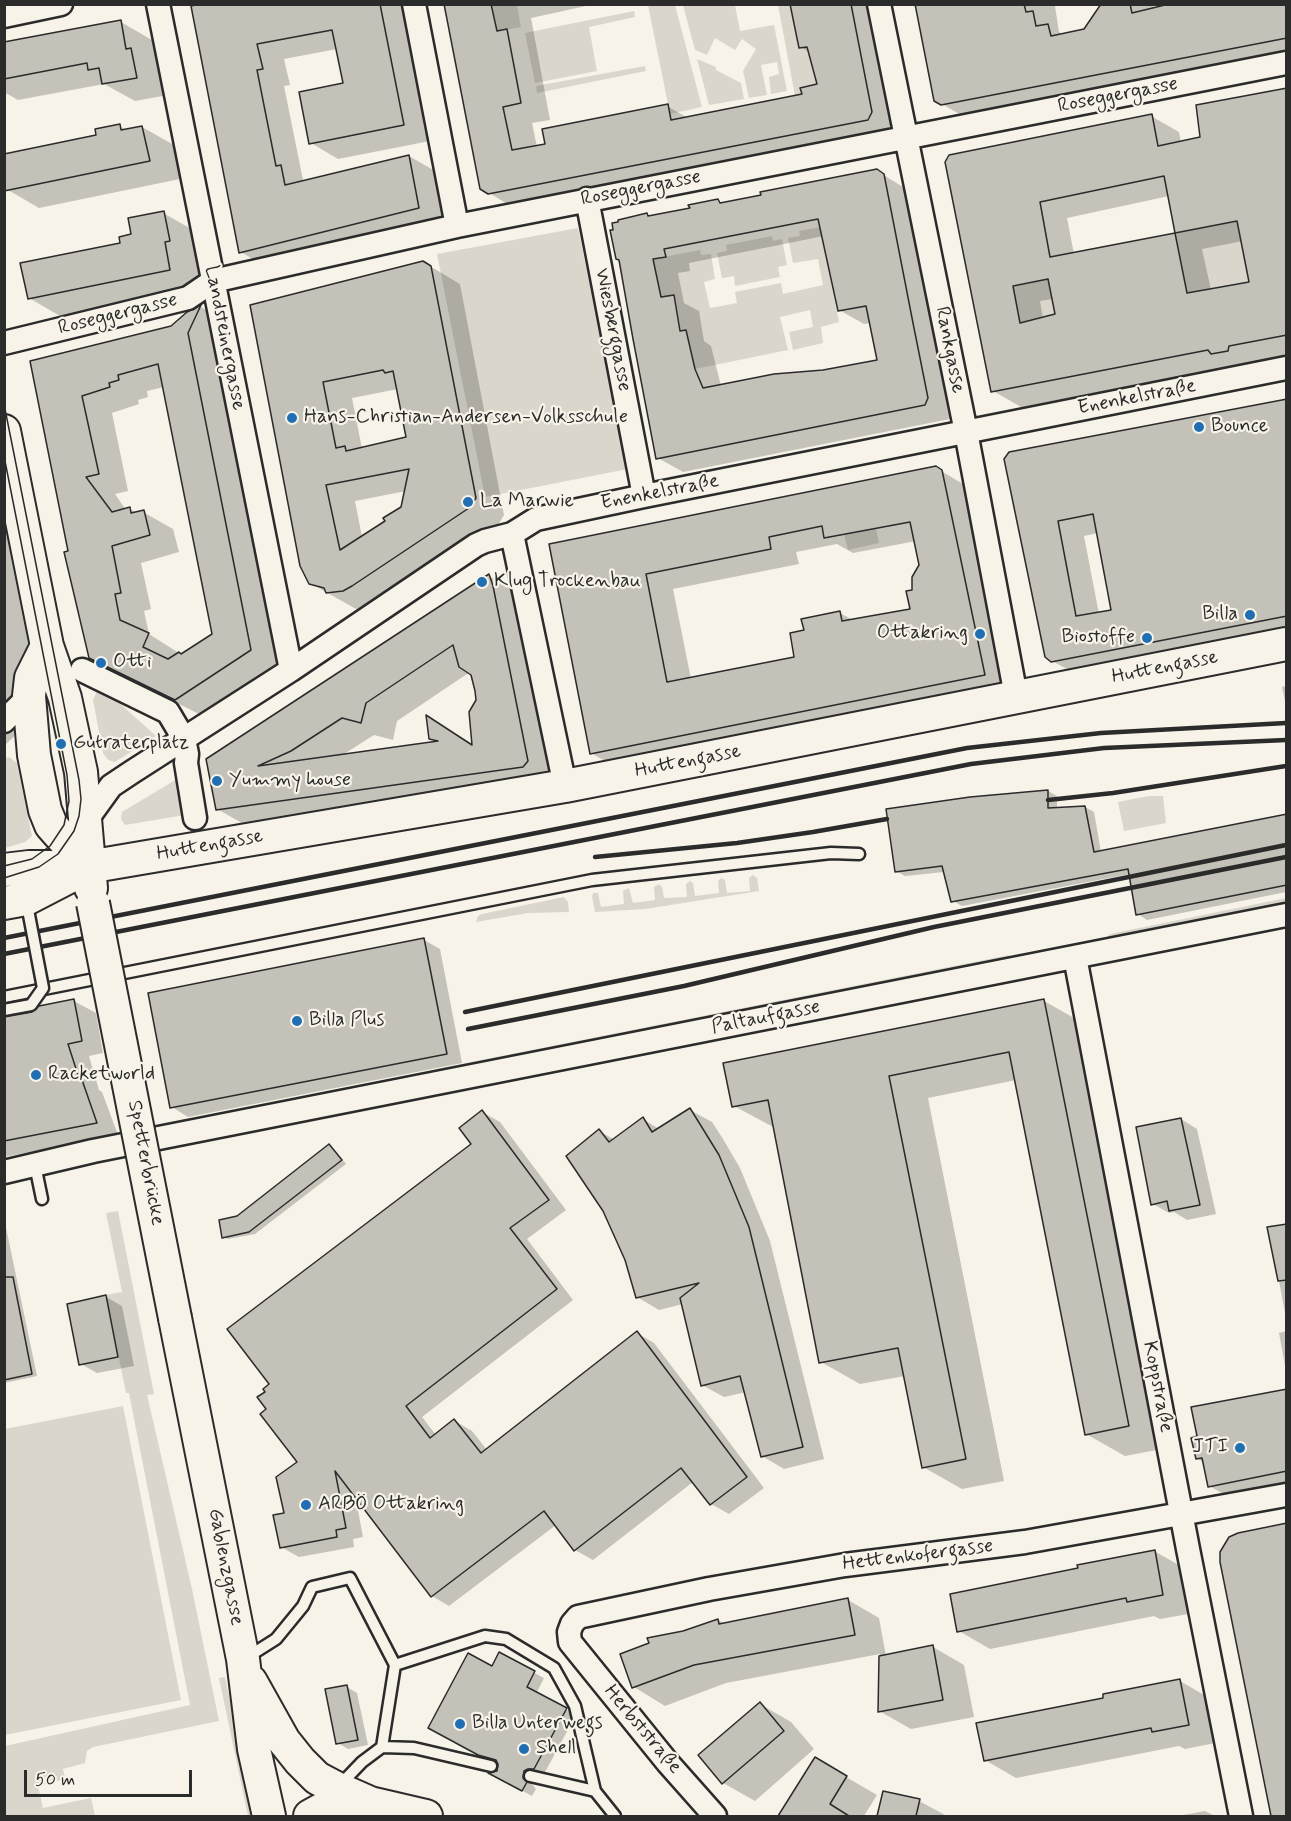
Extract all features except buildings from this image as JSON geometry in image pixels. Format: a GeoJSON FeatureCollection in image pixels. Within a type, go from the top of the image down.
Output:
{"type":"FeatureCollection","features":[{"type":"Feature","properties":{"kind":"main road","name":"Spetterbrücke"},"geometry":{"type":"LineString","coordinates":[[4,431],[47,646],[65,698],[76,744],[81,772],[93,903],[175,1318]]}},
{"type":"Feature","properties":{"kind":"main road","name":"Huttengasse"},"geometry":{"type":"LineString","coordinates":[[4,870],[29,867],[88,867],[565,786],[1016,696],[1287,645]]}},
{"type":"Feature","properties":{"kind":"main road"},"geometry":{"type":"LineString","coordinates":[[47,646],[31,678],[29,696],[34,755],[48,818],[56,833],[88,867]]}},
{"type":"Feature","properties":{"kind":"main road","name":"Huttengasse"},"geometry":{"type":"LineString","coordinates":[[20,906],[88,867]]}},
{"type":"Feature","properties":{"kind":"main road","name":"Gablenzgasse"},"geometry":{"type":"LineString","coordinates":[[175,1318],[245,1666],[254,1749],[269,1816]]}},
{"type":"Feature","properties":{"kind":"main road"},"geometry":{"type":"LineString","coordinates":[[245,1666],[284,1741],[317,1778],[370,1803],[426,1816]]}},
{"type":"Feature","properties":{"kind":"main road"},"geometry":{"type":"LineString","coordinates":[[310,1816],[330,1804],[370,1803]]}},
{"type":"Feature","properties":{"kind":"street"},"geometry":{"type":"LineString","coordinates":[[4,16],[61,4]]}},
{"type":"Feature","properties":{"kind":"street","name":"Landsteinergasse"},"geometry":{"type":"LineString","coordinates":[[158,4],[291,670]]}},
{"type":"Feature","properties":{"kind":"street"},"geometry":{"type":"LineString","coordinates":[[414,4],[458,226]]}},
{"type":"Feature","properties":{"kind":"street","name":"Rankgasse"},"geometry":{"type":"LineString","coordinates":[[879,4],[966,432],[1016,696]]}},
{"type":"Feature","properties":{"kind":"street","name":"Roseggergasse"},"geometry":{"type":"LineString","coordinates":[[4,343],[188,298],[213,281],[458,226],[1287,63]]}},
{"type":"Feature","properties":{"kind":"street","name":"Wiesberggasse"},"geometry":{"type":"LineString","coordinates":[[587,200],[644,496]]}},
{"type":"Feature","properties":{"kind":"street","name":"Enenkelstraße"},"geometry":{"type":"LineString","coordinates":[[85,822],[111,786],[291,670],[476,545],[512,534],[544,516],[1287,368]]}},
{"type":"Feature","properties":{"kind":"street"},"geometry":{"type":"LineString","coordinates":[[512,534],[565,786]]}},
{"type":"Feature","properties":{"kind":"street"},"geometry":{"type":"LineString","coordinates":[[82,670],[168,712],[184,739],[195,818]]}},
{"type":"Feature","properties":{"kind":"street"},"geometry":{"type":"LineString","coordinates":[[4,721],[29,696]]}},
{"type":"Feature","properties":{"kind":"street","name":"Paltaufgasse"},"geometry":{"type":"LineString","coordinates":[[4,1172],[93,1151],[1287,915]]}},
{"type":"Feature","properties":{"kind":"street","name":"Koppstraße"},"geometry":{"type":"LineString","coordinates":[[1075,957],[1241,1816]]}},
{"type":"Feature","properties":{"kind":"street","name":"Hettenkofergasse"},"geometry":{"type":"LineString","coordinates":[[570,1642],[569,1632],[578,1617],[644,1602],[845,1564],[1025,1542],[1287,1495]]}},
{"type":"Feature","properties":{"kind":"street","name":"Herbststraße"},"geometry":{"type":"LineString","coordinates":[[570,1642],[668,1763],[715,1816]]}},
{"type":"Feature","properties":{"kind":"lane"},"geometry":{"type":"LineString","coordinates":[[4,997],[592,880],[831,854],[860,854]]}},
{"type":"Feature","properties":{"kind":"lane"},"geometry":{"type":"LineString","coordinates":[[4,1010],[31,1005],[43,988],[20,906]]}},
{"type":"Feature","properties":{"kind":"lane"},"geometry":{"type":"LineString","coordinates":[[35,1165],[42,1199]]}},
{"type":"Feature","properties":{"kind":"lane"},"geometry":{"type":"LineString","coordinates":[[245,1666],[276,1639],[303,1606],[312,1587],[350,1578],[395,1665],[382,1747]]}},
{"type":"Feature","properties":{"kind":"lane"},"geometry":{"type":"LineString","coordinates":[[395,1665],[485,1636],[506,1639],[554,1668],[575,1706],[595,1791],[615,1816]]}},
{"type":"Feature","properties":{"kind":"lane"},"geometry":{"type":"LineString","coordinates":[[336,1788],[362,1762],[382,1747],[414,1748],[491,1766]]}},
{"type":"Feature","properties":{"kind":"lane"},"geometry":{"type":"LineString","coordinates":[[530,1776],[595,1791]]}},
{"type":"Feature","properties":{"kind":"shaded area"},"geometry":{"type":"Polygon","coordinates":[[[491,5],[517,5],[521,27],[489,33],[494,19],[491,5]]]}},
{"type":"Feature","properties":{"kind":"shaded area"},"geometry":{"type":"Polygon","coordinates":[[[648,5],[675,5],[702,107],[670,114],[648,5]]]}},
{"type":"Feature","properties":{"kind":"shaded area"},"geometry":{"type":"Polygon","coordinates":[[[683,5],[735,5],[740,31],[774,25],[787,91],[771,94],[769,77],[779,74],[777,62],[761,65],[767,95],[749,98],[743,71],[756,49],[742,39],[735,50],[715,38],[707,55],[695,50],[683,5]]]}},
{"type":"Feature","properties":{"kind":"shaded area"},"geometry":{"type":"Polygon","coordinates":[[[778,5],[790,5],[799,48],[818,45],[822,81],[800,88],[802,94],[795,96],[778,5]]]}},
{"type":"Feature","properties":{"kind":"shaded area"},"geometry":{"type":"Polygon","coordinates":[[[634,11],[635,17],[589,27],[597,71],[535,83],[525,33],[634,11]]]}},
{"type":"Feature","properties":{"kind":"shaded area"},"geometry":{"type":"Polygon","coordinates":[[[697,59],[716,67],[716,70],[741,83],[744,99],[709,105],[697,59]]]}},
{"type":"Feature","properties":{"kind":"shaded area"},"geometry":{"type":"Polygon","coordinates":[[[645,66],[646,71],[537,93],[536,86],[645,66]]]}},
{"type":"Feature","properties":{"kind":"shaded area"},"geometry":{"type":"Polygon","coordinates":[[[1237,221],[1250,287],[1220,293],[1218,287],[1201,290],[1200,297],[1188,299],[1175,233],[1237,221]]]}},
{"type":"Feature","properties":{"kind":"shaded area"},"geometry":{"type":"Polygon","coordinates":[[[820,227],[839,322],[821,327],[823,343],[793,350],[789,332],[813,327],[810,310],[780,317],[788,350],[695,369],[686,330],[668,333],[653,259],[700,250],[701,255],[711,254],[715,279],[704,282],[710,308],[737,303],[735,292],[781,283],[783,294],[823,285],[818,259],[793,263],[788,238],[800,236],[799,231],[820,227]]]}},
{"type":"Feature","properties":{"kind":"shaded area"},"geometry":{"type":"Polygon","coordinates":[[[578,228],[628,469],[485,497],[437,254],[578,228]]]}},
{"type":"Feature","properties":{"kind":"shaded area"},"geometry":{"type":"Polygon","coordinates":[[[772,236],[773,241],[782,239],[787,265],[778,267],[780,277],[735,286],[734,276],[722,278],[717,253],[727,251],[726,245],[772,236]]]}},
{"type":"Feature","properties":{"kind":"shaded area"},"geometry":{"type":"Polygon","coordinates":[[[1048,279],[1055,314],[1044,317],[1020,348],[1020,321],[1013,289],[1015,285],[1048,279]]]}},
{"type":"Feature","properties":{"kind":"shaded area"},"geometry":{"type":"Polygon","coordinates":[[[876,528],[879,543],[848,550],[844,534],[876,528]]]}},
{"type":"Feature","properties":{"kind":"shaded area"},"geometry":{"type":"Polygon","coordinates":[[[105,690],[156,736],[115,762],[108,760],[103,753],[93,700],[97,691],[105,690]]]}},
{"type":"Feature","properties":{"kind":"shaded area"},"geometry":{"type":"Polygon","coordinates":[[[9,757],[17,763],[32,836],[25,842],[5,848],[5,758],[9,757]]]}},
{"type":"Feature","properties":{"kind":"shaded area"},"geometry":{"type":"Polygon","coordinates":[[[182,776],[191,814],[125,825],[121,819],[122,812],[182,776]]]}},
{"type":"Feature","properties":{"kind":"shaded area"},"geometry":{"type":"Polygon","coordinates":[[[1149,796],[1163,796],[1166,823],[1124,831],[1118,802],[1149,796]]]}},
{"type":"Feature","properties":{"kind":"shaded area"},"geometry":{"type":"Polygon","coordinates":[[[753,875],[757,878],[759,891],[645,909],[595,912],[592,896],[593,893],[598,893],[601,907],[624,904],[623,891],[629,888],[633,903],[655,900],[654,887],[659,884],[662,887],[664,898],[687,897],[686,884],[690,881],[693,883],[695,896],[719,893],[718,881],[721,878],[725,880],[727,893],[750,891],[749,878],[753,875]]]}},
{"type":"Feature","properties":{"kind":"shaded area"},"geometry":{"type":"Polygon","coordinates":[[[564,897],[568,902],[569,912],[528,913],[476,922],[478,916],[482,914],[564,897]]]}},
{"type":"Feature","properties":{"kind":"shaded area"},"geometry":{"type":"Polygon","coordinates":[[[1286,898],[1286,908],[1110,943],[1108,936],[1110,934],[1286,898]]]}},
{"type":"Feature","properties":{"kind":"shaded area"},"geometry":{"type":"Polygon","coordinates":[[[1009,955],[1013,964],[416,1077],[436,1069],[1009,955]]]}},
{"type":"Feature","properties":{"kind":"shaded area"},"geometry":{"type":"Polygon","coordinates":[[[118,1211],[154,1394],[147,1395],[192,1589],[219,1721],[93,1747],[87,1751],[85,1763],[63,1769],[65,1779],[38,1786],[43,1808],[91,1798],[95,1816],[5,1816],[5,1746],[190,1705],[129,1393],[126,1393],[106,1295],[122,1292],[106,1213],[118,1211]]]}},
{"type":"Feature","properties":{"kind":"shaded area"},"geometry":{"type":"Polygon","coordinates":[[[123,1406],[181,1700],[5,1735],[5,1429],[123,1406]]]}},
{"type":"Feature","properties":{"kind":"shaded area"},"geometry":{"type":"Polygon","coordinates":[[[225,1677],[258,1816],[248,1816],[219,1678],[225,1677]]]}},
{"type":"Feature","properties":{"kind":"tram line"},"geometry":{"type":"LineString","coordinates":[[4,404],[81,799],[74,831],[58,854],[39,867],[4,878]]}},
{"type":"Feature","properties":{"kind":"tram line"},"geometry":{"type":"LineString","coordinates":[[4,456],[67,775],[69,801],[64,825],[50,846],[32,859],[4,866]]}},
{"type":"Feature","properties":{"kind":"railway"},"geometry":{"type":"LineString","coordinates":[[4,938],[967,748],[1101,733],[1286,723]]}},
{"type":"Feature","properties":{"kind":"railway"},"geometry":{"type":"LineString","coordinates":[[4,954],[971,764],[1104,748],[1286,740]]}},
{"type":"Feature","properties":{"kind":"railway"},"geometry":{"type":"LineString","coordinates":[[1048,800],[1113,793],[1286,766]]}},
{"type":"Feature","properties":{"kind":"railway"},"geometry":{"type":"LineString","coordinates":[[595,857],[737,843],[887,819]]}},
{"type":"Feature","properties":{"kind":"railway"},"geometry":{"type":"LineString","coordinates":[[465,1012],[1286,845]]}},
{"type":"Feature","properties":{"kind":"railway"},"geometry":{"type":"LineString","coordinates":[[468,1029],[684,986],[934,927],[1286,857]]}},
{"type":"Feature","properties":{"kind":"place","name":"Hans-Christian-Andersen-Volksschule"},"geometry":{"type":"Point","coordinates":[292,418]}},
{"type":"Feature","properties":{"kind":"place","name":"Bounce"},"geometry":{"type":"Point","coordinates":[1199,427]}},
{"type":"Feature","properties":{"kind":"place","name":"La Marwie"},"geometry":{"type":"Point","coordinates":[468,502]}},
{"type":"Feature","properties":{"kind":"place","name":"Klug Trockenbau"},"geometry":{"type":"Point","coordinates":[482,582]}},
{"type":"Feature","properties":{"kind":"place","name":"Billa"},"geometry":{"type":"Point","coordinates":[1250,615]}},
{"type":"Feature","properties":{"kind":"place","name":"Ottakring"},"geometry":{"type":"Point","coordinates":[980,634]}},
{"type":"Feature","properties":{"kind":"place","name":"Biostoffe"},"geometry":{"type":"Point","coordinates":[1147,638]}},
{"type":"Feature","properties":{"kind":"place","name":"Otti"},"geometry":{"type":"Point","coordinates":[101,663]}},
{"type":"Feature","properties":{"kind":"place","name":"Gutraterplatz"},"geometry":{"type":"Point","coordinates":[61,744]}},
{"type":"Feature","properties":{"kind":"place","name":"Yummy house"},"geometry":{"type":"Point","coordinates":[217,781]}},
{"type":"Feature","properties":{"kind":"place","name":"Billa Plus"},"geometry":{"type":"Point","coordinates":[297,1021]}},
{"type":"Feature","properties":{"kind":"place","name":"Racketworld"},"geometry":{"type":"Point","coordinates":[36,1075]}},
{"type":"Feature","properties":{"kind":"place","name":"JTI"},"geometry":{"type":"Point","coordinates":[1240,1448]}},
{"type":"Feature","properties":{"kind":"place","name":"ARBÖ Ottakring"},"geometry":{"type":"Point","coordinates":[306,1505]}},
{"type":"Feature","properties":{"kind":"place","name":"Billa Unterwegs"},"geometry":{"type":"Point","coordinates":[460,1724]}},
{"type":"Feature","properties":{"kind":"place","name":"Shell"},"geometry":{"type":"Point","coordinates":[524,1749]}}]}
